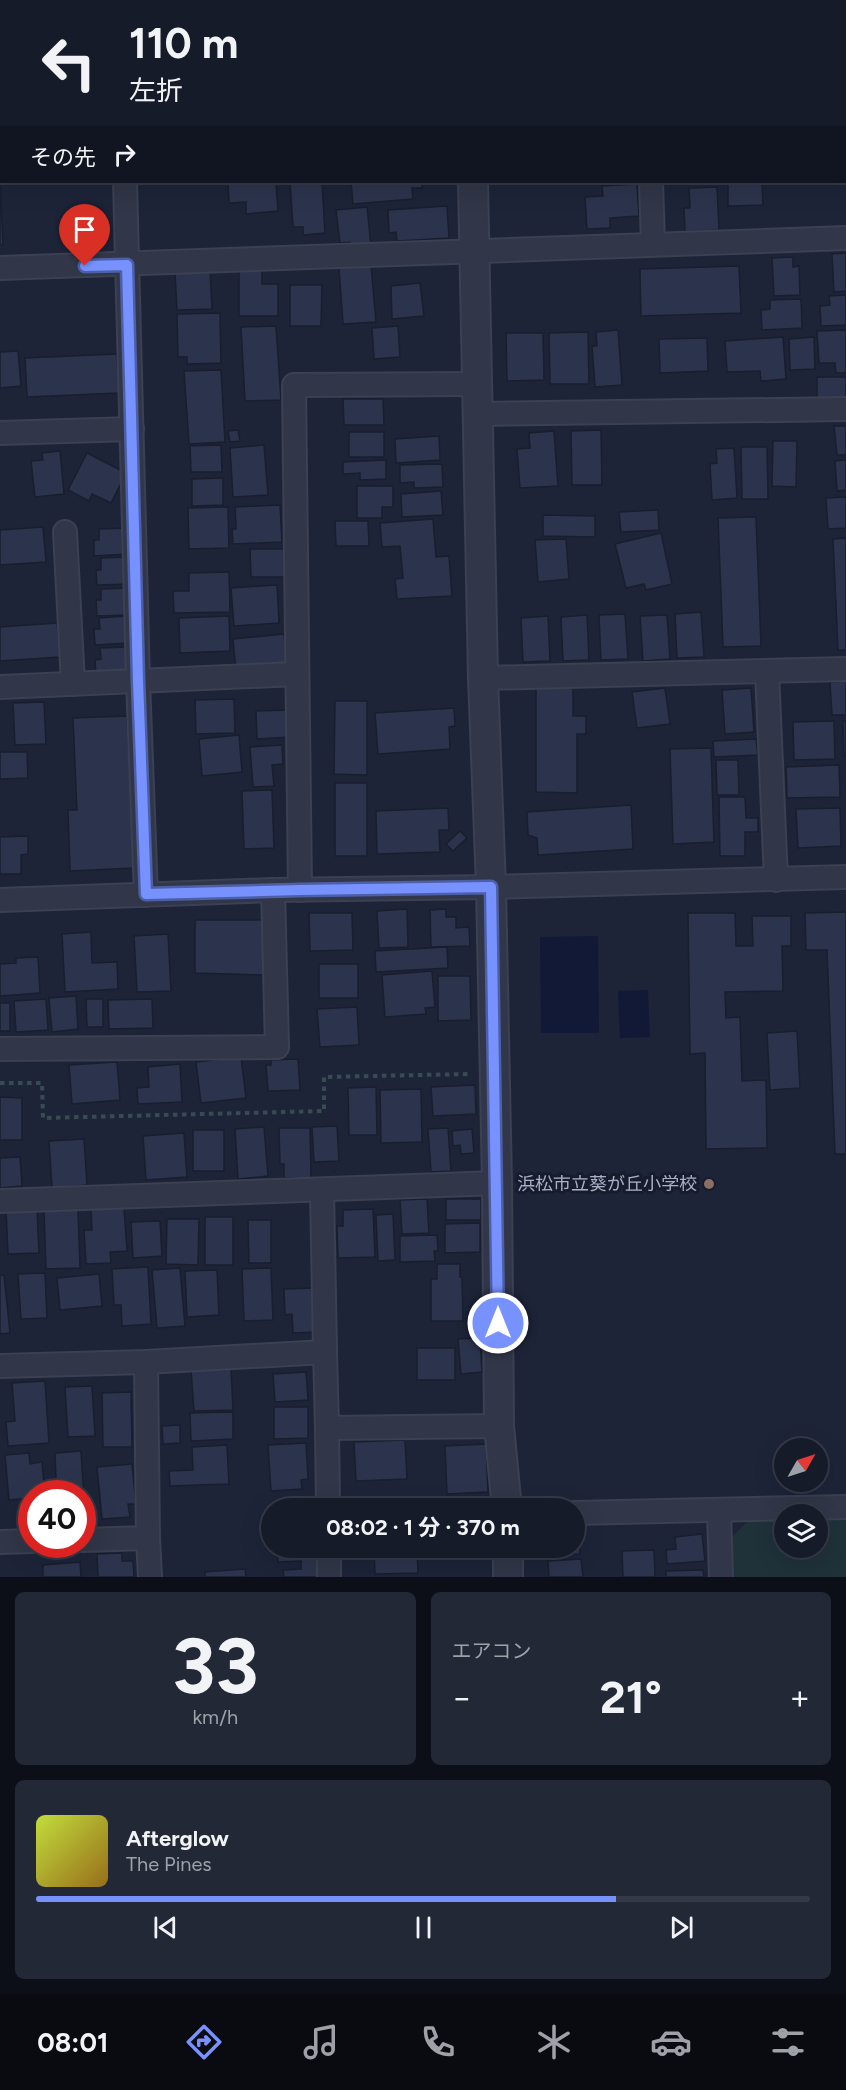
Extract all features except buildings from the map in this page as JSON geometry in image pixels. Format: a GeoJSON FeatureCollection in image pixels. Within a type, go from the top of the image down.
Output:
{"type":"FeatureCollection","features":[{"type":"Feature","properties":{"kind":"street"},"geometry":{"type":"LineString","coordinates":[[125,183],[146,894]]}},
{"type":"Feature","properties":{"kind":"street"},"geometry":{"type":"LineString","coordinates":[[472,183],[479,414],[483,678],[491,887],[499,1426],[506,1498]]}},
{"type":"Feature","properties":{"kind":"street"},"geometry":{"type":"LineString","coordinates":[[651,183],[653,244]]}},
{"type":"Feature","properties":{"kind":"street"},"geometry":{"type":"LineString","coordinates":[[0,268],[846,238]]}},
{"type":"Feature","properties":{"kind":"street"},"geometry":{"type":"LineString","coordinates":[[300,890],[294,385],[477,384]]}},
{"type":"Feature","properties":{"kind":"street"},"geometry":{"type":"LineString","coordinates":[[479,414],[846,409]]}},
{"type":"Feature","properties":{"kind":"street"},"geometry":{"type":"LineString","coordinates":[[0,433],[132,429]]}},
{"type":"Feature","properties":{"kind":"street"},"geometry":{"type":"LineString","coordinates":[[65,532],[74,684]]}},
{"type":"Feature","properties":{"kind":"street"},"geometry":{"type":"LineString","coordinates":[[483,678],[846,669]]}},
{"type":"Feature","properties":{"kind":"street"},"geometry":{"type":"LineString","coordinates":[[767,671],[776,880]]}},
{"type":"Feature","properties":{"kind":"street"},"geometry":{"type":"LineString","coordinates":[[0,687],[297,674]]}},
{"type":"Feature","properties":{"kind":"street"},"geometry":{"type":"LineString","coordinates":[[0,900],[273,890],[491,887],[846,877]]}},
{"type":"Feature","properties":{"kind":"street"},"geometry":{"type":"LineString","coordinates":[[0,1049],[277,1047],[273,890]]}},
{"type":"Feature","properties":{"kind":"street"},"geometry":{"type":"LineString","coordinates":[[0,1201],[497,1183]]}},
{"type":"Feature","properties":{"kind":"street"},"geometry":{"type":"LineString","coordinates":[[322,1190],[328,1498]]}},
{"type":"Feature","properties":{"kind":"street"},"geometry":{"type":"LineString","coordinates":[[0,1366],[146,1362],[325,1352]]}},
{"type":"Feature","properties":{"kind":"street"},"geometry":{"type":"LineString","coordinates":[[146,1362],[150,1577]]}},
{"type":"Feature","properties":{"kind":"street"},"geometry":{"type":"LineString","coordinates":[[327,1428],[499,1426]]}},
{"type":"Feature","properties":{"kind":"street"},"geometry":{"type":"LineString","coordinates":[[585,1513],[846,1507]]}},
{"type":"Feature","properties":{"kind":"street"},"geometry":{"type":"LineString","coordinates":[[719,1511],[721,1577]]}},
{"type":"Feature","properties":{"kind":"street"},"geometry":{"type":"LineString","coordinates":[[96,1540],[148,1538]]}},
{"type":"Feature","properties":{"kind":"street"},"geometry":{"type":"LineString","coordinates":[[0,1542],[18,1542]]}},
{"type":"Feature","properties":{"kind":"street"},"geometry":{"type":"LineString","coordinates":[[329,1558],[329,1577]]}},
{"type":"Feature","properties":{"kind":"street"},"geometry":{"type":"LineString","coordinates":[[508,1558],[508,1577]]}},
{"type":"Feature","properties":{"kind":"path"},"geometry":{"type":"LineString","coordinates":[[0,1083],[42,1083],[43,1118],[324,1111],[324,1077],[480,1074]]}},
{"type":"Feature","properties":{"kind":"shaded area"},"geometry":{"type":"Polygon","coordinates":[[[846,1519],[846,1577],[733,1577],[732,1537],[748,1521],[774,1520],[774,1558],[828,1558],[828,1520],[846,1519]]]}},
{"type":"Feature","properties":{"kind":"water"},"geometry":{"type":"Polygon","coordinates":[[[598,936],[599,1033],[541,1033],[540,937],[598,936]]]}},
{"type":"Feature","properties":{"kind":"water"},"geometry":{"type":"Polygon","coordinates":[[[648,990],[650,1037],[620,1038],[618,991],[648,990]]]}},
{"type":"Feature","properties":{"kind":"place","name":"浜松市立葵が丘小学校"},"geometry":{"type":"Point","coordinates":[709,1184]}},
{"type":"Feature","properties":{"kind":"route"},"geometry":{"type":"LineString","coordinates":[[85,266],[127,265],[146,894],[491,887],[498,1323]]}}]}
